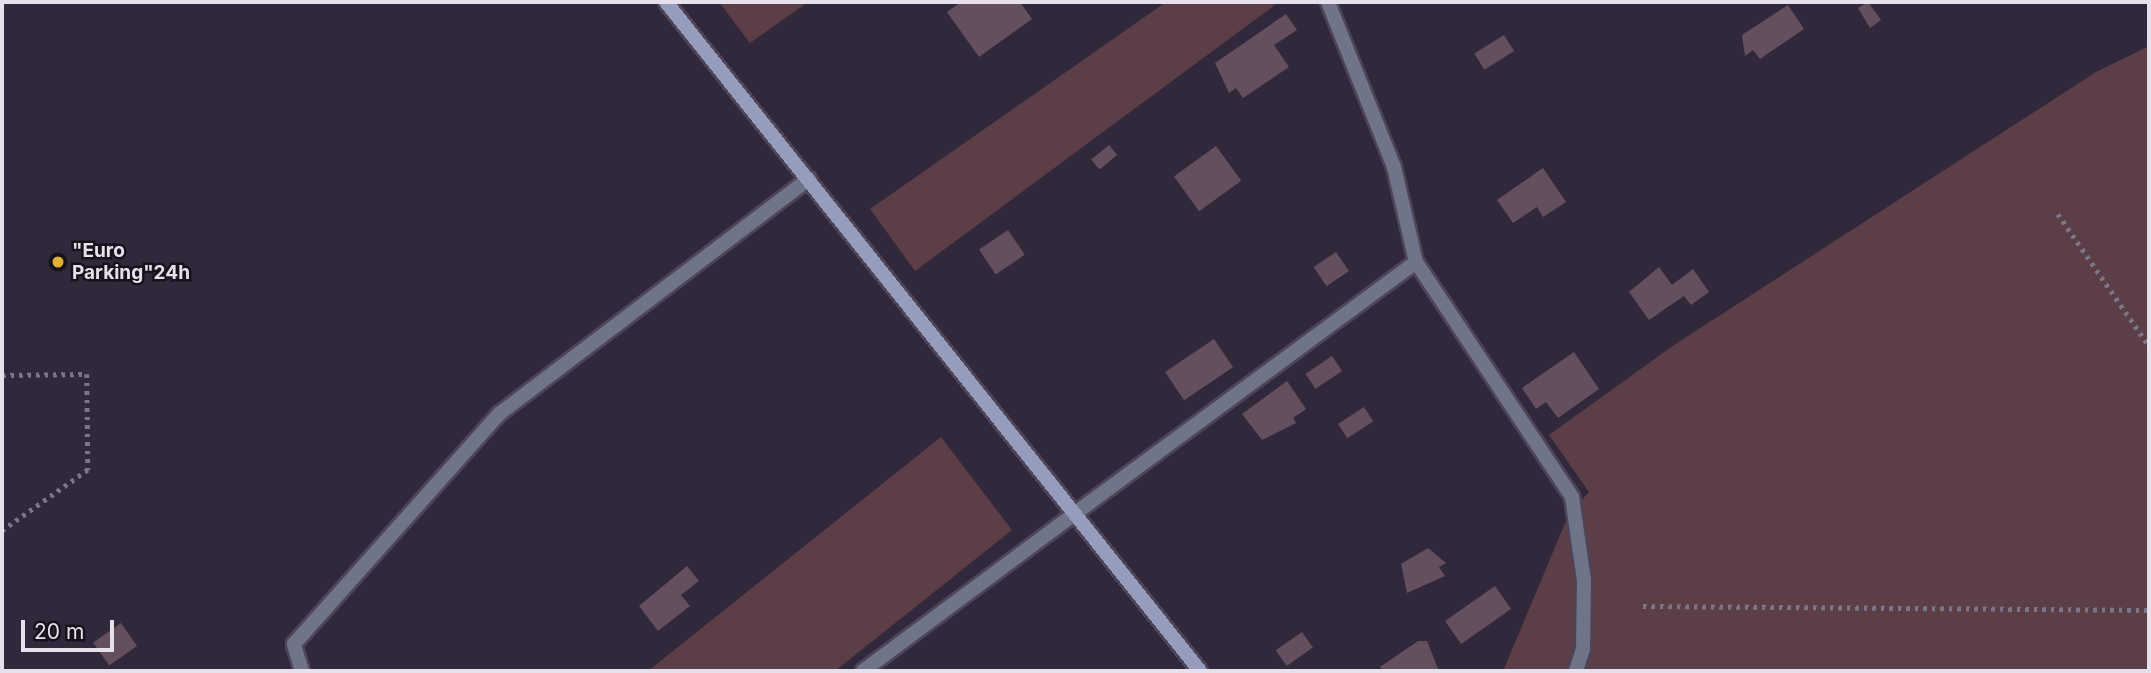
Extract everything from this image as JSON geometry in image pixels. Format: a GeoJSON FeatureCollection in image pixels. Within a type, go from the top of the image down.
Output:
{"type":"FeatureCollection","features":[{"type":"Feature","properties":{"kind":"main road"},"geometry":{"type":"LineString","coordinates":[[666,2],[1077,512],[1200,671]]}},
{"type":"Feature","properties":{"kind":"street"},"geometry":{"type":"LineString","coordinates":[[1328,2],[1394,167],[1416,262],[1572,497],[1584,580],[1576,671]]}},
{"type":"Feature","properties":{"kind":"street"},"geometry":{"type":"LineString","coordinates":[[302,671],[294,644],[499,414],[810,179]]}},
{"type":"Feature","properties":{"kind":"street"},"geometry":{"type":"LineString","coordinates":[[863,671],[1416,262]]}},
{"type":"Feature","properties":{"kind":"path"},"geometry":{"type":"LineString","coordinates":[[2058,214],[2149,346]]}},
{"type":"Feature","properties":{"kind":"path"},"geometry":{"type":"LineString","coordinates":[[2,375],[86,374],[88,470],[2,531]]}},
{"type":"Feature","properties":{"kind":"path"},"geometry":{"type":"LineString","coordinates":[[1643,606],[2149,610]]}},
{"type":"Feature","properties":{"kind":"shaded area"},"geometry":{"type":"Polygon","coordinates":[[[719,2],[808,2],[750,43],[719,2]]]}},
{"type":"Feature","properties":{"kind":"shaded area"},"geometry":{"type":"Polygon","coordinates":[[[1166,2],[1279,2],[915,271],[870,209],[1166,2]]]}},
{"type":"Feature","properties":{"kind":"shaded area"},"geometry":{"type":"Polygon","coordinates":[[[2149,46],[2149,671],[1503,671],[1569,514],[1589,492],[1549,435],[1674,345],[2096,72],[2149,46]]]}},
{"type":"Feature","properties":{"kind":"shaded area"},"geometry":{"type":"Polygon","coordinates":[[[941,437],[1012,530],[835,671],[648,671],[941,437]]]}},
{"type":"Feature","properties":{"kind":"building"},"geometry":{"type":"Polygon","coordinates":[[[961,2],[1020,2],[1032,19],[979,57],[947,12],[961,2]]]}},
{"type":"Feature","properties":{"kind":"building"},"geometry":{"type":"Polygon","coordinates":[[[1868,2],[1881,20],[1870,28],[1858,8],[1868,2]]]}},
{"type":"Feature","properties":{"kind":"building"},"geometry":{"type":"Polygon","coordinates":[[[1788,5],[1804,29],[1760,59],[1753,50],[1745,56],[1742,35],[1788,5]]]}},
{"type":"Feature","properties":{"kind":"building"},"geometry":{"type":"Polygon","coordinates":[[[1286,14],[1297,30],[1274,45],[1289,67],[1243,98],[1236,88],[1229,93],[1215,63],[1286,14]]]}},
{"type":"Feature","properties":{"kind":"building"},"geometry":{"type":"Polygon","coordinates":[[[1504,35],[1514,51],[1484,70],[1474,54],[1504,35]]]}},
{"type":"Feature","properties":{"kind":"building"},"geometry":{"type":"Polygon","coordinates":[[[1109,145],[1117,155],[1099,170],[1091,159],[1109,145]]]}},
{"type":"Feature","properties":{"kind":"building"},"geometry":{"type":"Polygon","coordinates":[[[1216,146],[1241,181],[1199,211],[1174,177],[1216,146]]]}},
{"type":"Feature","properties":{"kind":"building"},"geometry":{"type":"Polygon","coordinates":[[[1543,168],[1566,202],[1543,217],[1537,207],[1513,223],[1497,200],[1543,168]]]}},
{"type":"Feature","properties":{"kind":"building"},"geometry":{"type":"Polygon","coordinates":[[[1008,230],[1025,255],[996,274],[979,250],[1008,230]]]}},
{"type":"Feature","properties":{"kind":"building"},"geometry":{"type":"Polygon","coordinates":[[[1336,252],[1349,271],[1326,286],[1314,267],[1336,252]]]}},
{"type":"Feature","properties":{"kind":"building"},"geometry":{"type":"Polygon","coordinates":[[[1659,267],[1672,285],[1693,269],[1709,292],[1691,305],[1684,296],[1649,320],[1629,292],[1659,267]]]}},
{"type":"Feature","properties":{"kind":"building"},"geometry":{"type":"Polygon","coordinates":[[[1214,339],[1233,367],[1184,400],[1165,372],[1214,339]]]}},
{"type":"Feature","properties":{"kind":"building"},"geometry":{"type":"Polygon","coordinates":[[[1574,352],[1599,389],[1558,418],[1546,402],[1536,409],[1522,388],[1574,352]]]}},
{"type":"Feature","properties":{"kind":"building"},"geometry":{"type":"Polygon","coordinates":[[[1332,356],[1342,371],[1316,389],[1305,374],[1332,356]]]}},
{"type":"Feature","properties":{"kind":"building"},"geometry":{"type":"Polygon","coordinates":[[[1287,381],[1306,409],[1293,418],[1296,423],[1262,440],[1242,414],[1287,381]]]}},
{"type":"Feature","properties":{"kind":"building"},"geometry":{"type":"Polygon","coordinates":[[[1364,407],[1373,421],[1347,438],[1338,424],[1364,407]]]}},
{"type":"Feature","properties":{"kind":"building"},"geometry":{"type":"Polygon","coordinates":[[[1428,548],[1446,563],[1439,567],[1445,576],[1407,593],[1401,564],[1428,548]]]}},
{"type":"Feature","properties":{"kind":"building"},"geometry":{"type":"Polygon","coordinates":[[[687,566],[699,581],[681,595],[690,606],[658,631],[639,606],[687,566]]]}},
{"type":"Feature","properties":{"kind":"building"},"geometry":{"type":"Polygon","coordinates":[[[1495,586],[1511,609],[1461,644],[1445,621],[1495,586]]]}},
{"type":"Feature","properties":{"kind":"building"},"geometry":{"type":"Polygon","coordinates":[[[121,623],[137,646],[109,665],[93,643],[121,623]]]}},
{"type":"Feature","properties":{"kind":"building"},"geometry":{"type":"Polygon","coordinates":[[[1302,632],[1313,648],[1287,666],[1276,650],[1302,632]]]}},
{"type":"Feature","properties":{"kind":"building"},"geometry":{"type":"Polygon","coordinates":[[[1418,641],[1427,641],[1439,671],[1383,671],[1380,667],[1418,641]]]}},
{"type":"Feature","properties":{"kind":"place","name":"\"Euro Parking\"24h"},"geometry":{"type":"Point","coordinates":[58,262]}}]}
